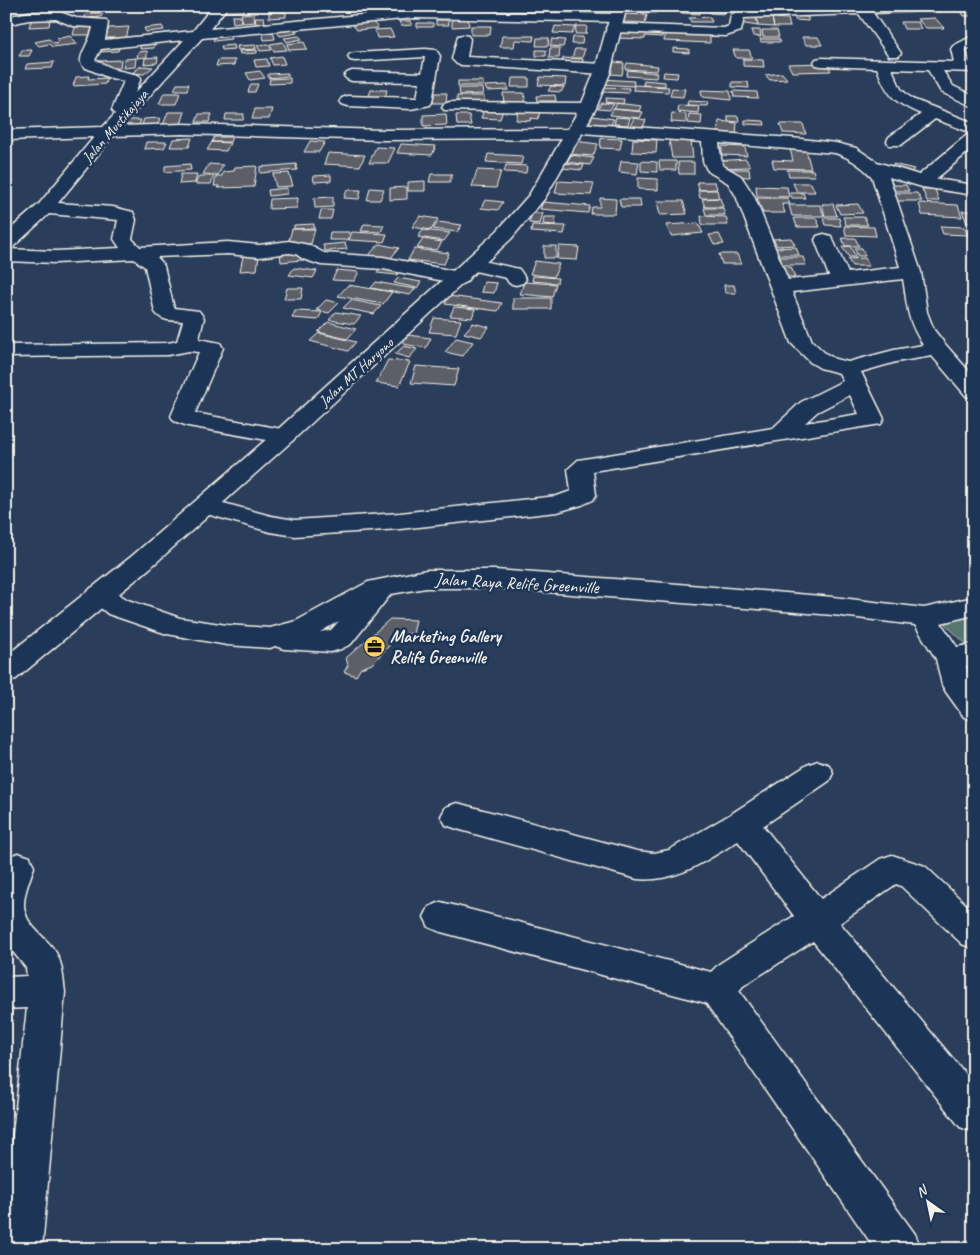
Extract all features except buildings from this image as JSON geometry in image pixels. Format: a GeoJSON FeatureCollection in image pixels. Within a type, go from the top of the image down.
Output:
{"type":"FeatureCollection","features":[{"type":"Feature","properties":{"kind":"street","name":"Jalan Mustikajaya"},"geometry":{"type":"LineString","coordinates":[[6,243],[45,208],[113,126],[198,34],[221,6]]}},
{"type":"Feature","properties":{"kind":"street"},"geometry":{"type":"LineString","coordinates":[[95,45],[378,16],[414,10],[546,11],[726,32],[736,28],[736,18],[742,14],[805,9],[961,6]]}},
{"type":"Feature","properties":{"kind":"street"},"geometry":{"type":"LineString","coordinates":[[863,9],[888,58],[893,90],[898,96],[906,102],[974,129]]}},
{"type":"Feature","properties":{"kind":"street"},"geometry":{"type":"LineString","coordinates":[[6,20],[34,11],[57,15],[73,22],[101,23],[95,45],[88,60],[89,64],[112,74],[133,78],[113,126]]}},
{"type":"Feature","properties":{"kind":"street","name":"Jalan MT Haryono"},"geometry":{"type":"LineString","coordinates":[[6,672],[141,562],[284,436],[466,272],[504,235],[536,198],[588,108],[603,69],[617,18]]}},
{"type":"Feature","properties":{"kind":"street"},"geometry":{"type":"LineString","coordinates":[[464,39],[459,59],[462,61],[603,69]]}},
{"type":"Feature","properties":{"kind":"street"},"geometry":{"type":"LineString","coordinates":[[968,66],[958,49],[974,39]]}},
{"type":"Feature","properties":{"kind":"street"},"geometry":{"type":"LineString","coordinates":[[334,133],[348,101],[355,54],[430,53],[432,56],[424,102],[420,104],[348,101]]}},
{"type":"Feature","properties":{"kind":"street"},"geometry":{"type":"LineString","coordinates":[[820,62],[888,58],[933,66],[968,66]]}},
{"type":"Feature","properties":{"kind":"street"},"geometry":{"type":"LineString","coordinates":[[933,66],[947,89],[962,89],[974,102]]}},
{"type":"Feature","properties":{"kind":"street"},"geometry":{"type":"LineString","coordinates":[[352,76],[429,78]]}},
{"type":"Feature","properties":{"kind":"street"},"geometry":{"type":"LineString","coordinates":[[450,107],[588,108]]}},
{"type":"Feature","properties":{"kind":"street"},"geometry":{"type":"LineString","coordinates":[[895,141],[933,113]]}},
{"type":"Feature","properties":{"kind":"street"},"geometry":{"type":"LineString","coordinates":[[6,135],[113,126],[383,135],[576,131],[792,143],[836,148],[850,152],[871,166],[880,176],[904,273],[924,330],[942,355],[974,391]]}},
{"type":"Feature","properties":{"kind":"street"},"geometry":{"type":"LineString","coordinates":[[204,506],[270,524],[295,528],[400,521],[556,504],[584,495],[580,469],[586,465],[873,419],[851,376],[824,363],[802,343],[740,186],[735,180],[720,172],[712,161],[710,138]]}},
{"type":"Feature","properties":{"kind":"street"},"geometry":{"type":"LineString","coordinates":[[922,182],[974,138]]}},
{"type":"Feature","properties":{"kind":"street"},"geometry":{"type":"LineString","coordinates":[[871,166],[922,182],[974,190]]}},
{"type":"Feature","properties":{"kind":"street"},"geometry":{"type":"LineString","coordinates":[[45,208],[113,213],[126,216],[128,220],[124,228],[123,239],[131,250],[146,257],[154,266],[165,312],[167,314],[192,315],[194,318],[187,340],[189,345]]}},
{"type":"Feature","properties":{"kind":"street"},"geometry":{"type":"LineString","coordinates":[[881,239],[904,273]]}},
{"type":"Feature","properties":{"kind":"street"},"geometry":{"type":"LineString","coordinates":[[824,240],[840,279]]}},
{"type":"Feature","properties":{"kind":"street"},"geometry":{"type":"LineString","coordinates":[[6,255],[55,257],[228,248],[259,251],[289,247],[302,249],[310,255],[321,259],[382,262],[466,272],[512,273],[516,279]]}},
{"type":"Feature","properties":{"kind":"street"},"geometry":{"type":"LineString","coordinates":[[781,286],[904,273]]}},
{"type":"Feature","properties":{"kind":"street"},"geometry":{"type":"LineString","coordinates":[[6,351],[168,349],[189,345],[212,348],[182,416],[188,419],[284,436]]}},
{"type":"Feature","properties":{"kind":"street"},"geometry":{"type":"LineString","coordinates":[[781,433],[808,407],[851,376],[894,356],[942,355],[974,359]]}},
{"type":"Feature","properties":{"kind":"street","name":"Jalan Raya Relife Greenville"},"geometry":{"type":"LineString","coordinates":[[100,594],[118,607],[176,627],[227,635],[331,642],[341,637],[352,626],[382,587],[426,579],[495,579],[833,606],[924,617],[974,606]]}},
{"type":"Feature","properties":{"kind":"street"},"geometry":{"type":"LineString","coordinates":[[924,617],[962,656],[956,685],[974,709]]}},
{"type":"Feature","properties":{"kind":"street"},"geometry":{"type":"LineString","coordinates":[[456,816],[636,865],[654,867],[677,862],[818,774]]}},
{"type":"Feature","properties":{"kind":"street"},"geometry":{"type":"LineString","coordinates":[[742,823],[817,920],[974,1114]]}},
{"type":"Feature","properties":{"kind":"street"},"geometry":{"type":"LineString","coordinates":[[18,867],[10,891],[8,915],[15,929],[43,962],[46,992],[21,1249]]}},
{"type":"Feature","properties":{"kind":"street"},"geometry":{"type":"LineString","coordinates":[[717,990],[731,975],[892,869],[913,876],[974,934]]}},
{"type":"Feature","properties":{"kind":"street"},"geometry":{"type":"LineString","coordinates":[[441,917],[717,990],[900,1249]]}},
{"type":"Feature","properties":{"kind":"street"},"geometry":{"type":"LineString","coordinates":[[6,993],[46,992]]}},
{"type":"Feature","properties":{"kind":"green space"},"geometry":{"type":"Polygon","coordinates":[[[968,616],[974,619],[974,644],[969,647],[943,622],[968,616]]]}},
{"type":"Feature","properties":{"kind":"place","name":"Marketing Gallery Relife Greenville"},"geometry":{"type":"Point","coordinates":[374,646]}}]}
